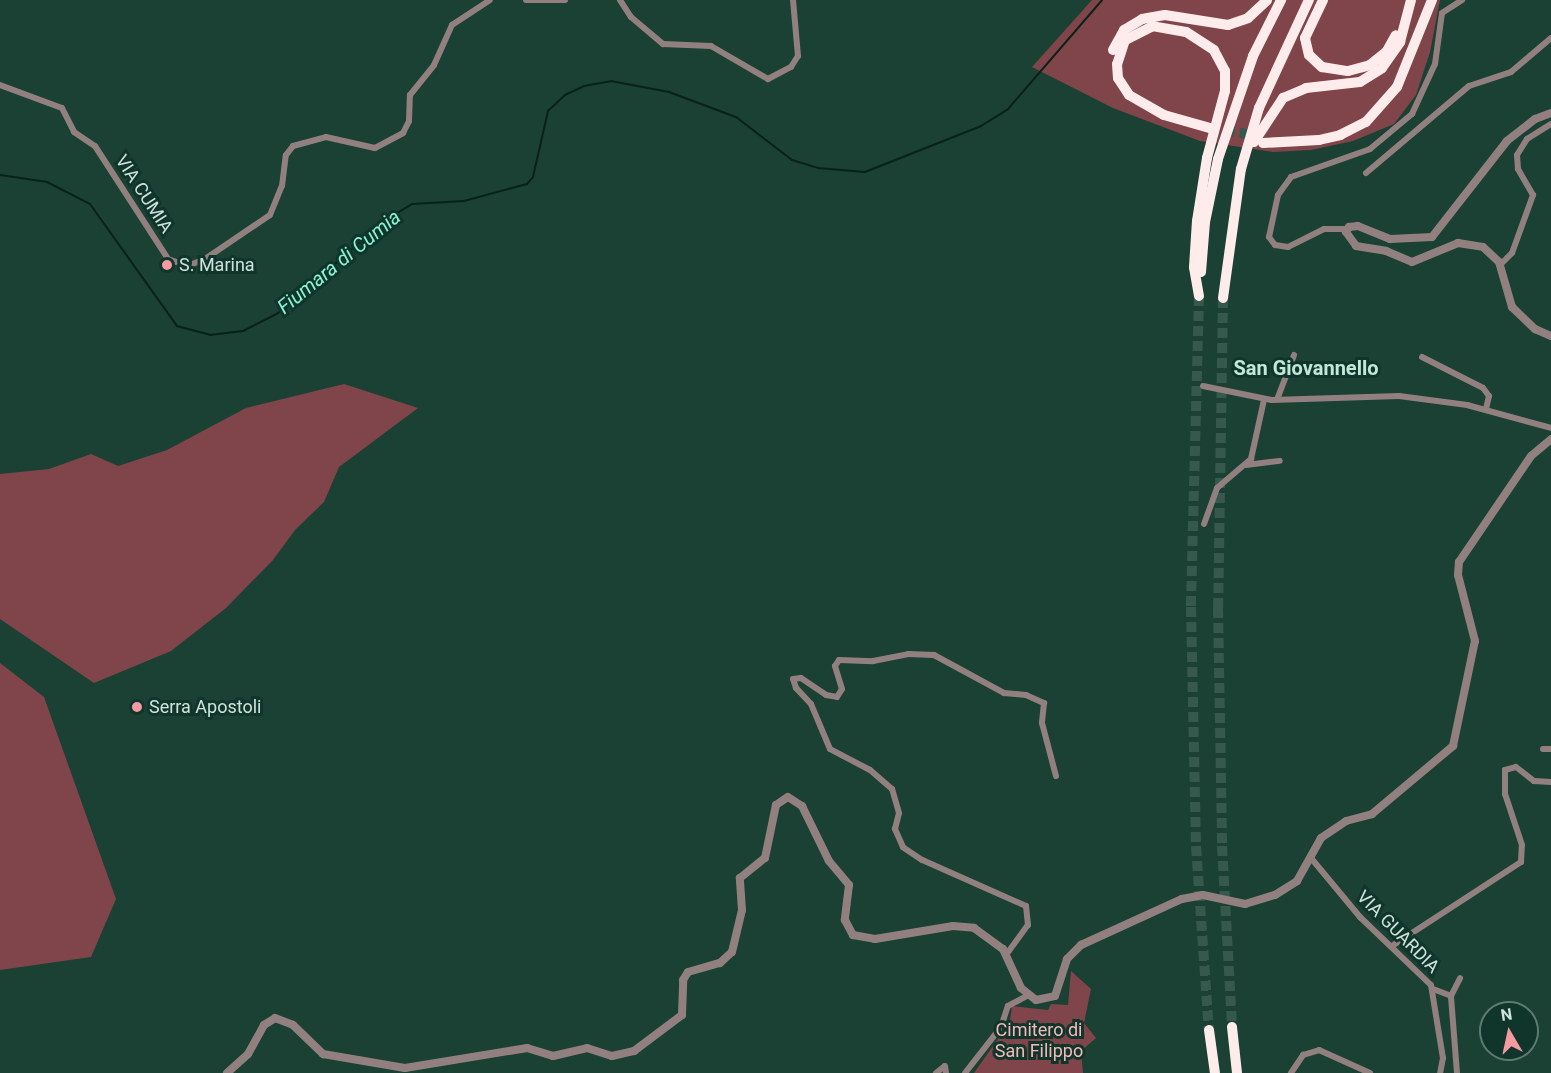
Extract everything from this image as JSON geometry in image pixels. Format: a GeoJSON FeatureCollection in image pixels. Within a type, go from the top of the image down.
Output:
{"type":"FeatureCollection","features":[{"type":"Feature","properties":{"kind":"highway"},"geometry":{"type":"LineString","coordinates":[[1267,0],[1248,18],[1228,25],[1153,15],[1124,30],[1115,43],[1111,72],[1125,98],[1161,120],[1209,131],[1164,115],[1129,95],[1118,78],[1117,64],[1125,40],[1153,26],[1186,32],[1214,50],[1225,71],[1225,91],[1207,158],[1197,220],[1194,267],[1199,297],[1205,222],[1218,159],[1253,56],[1281,0]]}},
{"type":"Feature","properties":{"kind":"highway"},"geometry":{"type":"LineString","coordinates":[[1223,298],[1241,169],[1259,108],[1309,0]]}},
{"type":"Feature","properties":{"kind":"highway"},"geometry":{"type":"LineString","coordinates":[[1323,0],[1306,33],[1307,50],[1317,64],[1338,71],[1370,65],[1387,51],[1398,30],[1406,0]]}},
{"type":"Feature","properties":{"kind":"highway"},"geometry":{"type":"LineString","coordinates":[[1241,169],[1273,108],[1283,98],[1306,88],[1360,82],[1382,68],[1400,42],[1411,0]]}},
{"type":"Feature","properties":{"kind":"highway"},"geometry":{"type":"LineString","coordinates":[[1426,0],[1398,77],[1385,97],[1363,117],[1338,131],[1264,140],[1319,140],[1340,135],[1366,122],[1397,87],[1432,0]]}},
{"type":"Feature","properties":{"kind":"highway"},"geometry":{"type":"LineString","coordinates":[[1232,1027],[1239,1073]]}},
{"type":"Feature","properties":{"kind":"highway"},"geometry":{"type":"LineString","coordinates":[[1209,1073],[1209,1030],[1215,1073]]}},
{"type":"Feature","properties":{"kind":"street","name":"VIA CUMIA"},"geometry":{"type":"LineString","coordinates":[[0,85],[62,108],[74,132],[95,146],[168,259],[187,266],[205,259],[270,215],[282,186],[286,155],[293,146],[326,137],[375,148],[403,133],[408,124],[411,95],[437,60],[452,25],[490,0]]}},
{"type":"Feature","properties":{"kind":"street"},"geometry":{"type":"LineString","coordinates":[[526,0],[565,0]]}},
{"type":"Feature","properties":{"kind":"street"},"geometry":{"type":"LineString","coordinates":[[620,0],[631,17],[663,44],[711,46],[768,80],[791,67],[798,56],[793,0]]}},
{"type":"Feature","properties":{"kind":"street"},"geometry":{"type":"LineString","coordinates":[[1462,0],[1442,13],[1431,75],[1412,114],[1370,149],[1304,170],[1286,182],[1277,200],[1269,237],[1275,245],[1288,247],[1324,229],[1346,229],[1358,226],[1390,239],[1432,237],[1507,141],[1541,116],[1551,113]]}},
{"type":"Feature","properties":{"kind":"street"},"geometry":{"type":"LineString","coordinates":[[1366,173],[1468,86],[1511,72],[1551,38]]}},
{"type":"Feature","properties":{"kind":"street"},"geometry":{"type":"LineString","coordinates":[[1500,265],[1512,253],[1533,195],[1518,169],[1517,155],[1527,139],[1551,124]]}},
{"type":"Feature","properties":{"kind":"street"},"geometry":{"type":"LineString","coordinates":[[1346,229],[1352,244],[1412,262],[1445,246],[1468,243],[1490,252],[1500,265],[1512,307],[1535,329],[1551,336]]}},
{"type":"Feature","properties":{"kind":"street"},"geometry":{"type":"LineString","coordinates":[[1278,397],[1294,355]]}},
{"type":"Feature","properties":{"kind":"street"},"geometry":{"type":"LineString","coordinates":[[1422,357],[1484,388],[1489,396],[1486,409]]}},
{"type":"Feature","properties":{"kind":"street"},"geometry":{"type":"LineString","coordinates":[[1203,386],[1264,400],[1278,397],[1399,396],[1486,409],[1521,423],[1551,428]]}},
{"type":"Feature","properties":{"kind":"street"},"geometry":{"type":"LineString","coordinates":[[1204,524],[1217,488],[1246,465],[1254,453],[1264,400]]}},
{"type":"Feature","properties":{"kind":"street"},"geometry":{"type":"LineString","coordinates":[[965,1073],[1001,1028],[1008,1006],[1027,996],[1041,1000],[1055,996],[1069,955],[1089,940],[1189,896],[1245,904],[1267,899],[1297,881],[1324,835],[1346,821],[1372,814],[1453,746],[1474,641],[1458,575],[1459,562],[1531,456],[1551,439]]}},
{"type":"Feature","properties":{"kind":"street"},"geometry":{"type":"LineString","coordinates":[[1246,465],[1280,461]]}},
{"type":"Feature","properties":{"kind":"street"},"geometry":{"type":"LineString","coordinates":[[1006,955],[1028,925],[1026,906],[922,860],[903,848],[896,834],[899,813],[892,789],[870,770],[830,749],[811,704],[796,688],[794,680],[801,678],[826,696],[837,698],[842,689],[835,666],[839,660],[873,662],[908,654],[934,655],[1004,693],[1026,695],[1044,703],[1042,723],[1056,776]]}},
{"type":"Feature","properties":{"kind":"street"},"geometry":{"type":"LineString","coordinates":[[1543,749],[1551,749]]}},
{"type":"Feature","properties":{"kind":"street"},"geometry":{"type":"LineString","coordinates":[[1392,946],[1521,862],[1522,845],[1505,794],[1505,770],[1516,767],[1534,781],[1551,782]]}},
{"type":"Feature","properties":{"kind":"street"},"geometry":{"type":"LineString","coordinates":[[227,1073],[244,1060],[264,1024],[275,1018],[293,1025],[323,1054],[405,1068],[527,1048],[553,1056],[587,1048],[612,1056],[634,1051],[682,1015],[683,980],[688,972],[720,963],[732,952],[742,909],[740,878],[765,858],[776,806],[788,797],[802,806],[829,861],[849,885],[845,920],[853,935],[875,939],[967,926],[990,936],[1006,955],[1027,996]]}},
{"type":"Feature","properties":{"kind":"street","name":"VIA GUARDIA"},"geometry":{"type":"LineString","coordinates":[[1311,858],[1360,917],[1392,946],[1433,989],[1443,1058],[1440,1073]]}},
{"type":"Feature","properties":{"kind":"street"},"geometry":{"type":"LineString","coordinates":[[1457,1073],[1451,996],[1460,978]]}},
{"type":"Feature","properties":{"kind":"street"},"geometry":{"type":"LineString","coordinates":[[1433,989],[1451,996]]}},
{"type":"Feature","properties":{"kind":"street"},"geometry":{"type":"LineString","coordinates":[[1291,1073],[1303,1055],[1314,1050],[1329,1052],[1370,1073]]}},
{"type":"Feature","properties":{"kind":"street"},"geometry":{"type":"LineString","coordinates":[[936,1073],[945,1066],[946,1073]]}},
{"type":"Feature","properties":{"kind":"green space"},"geometry":{"type":"Polygon","coordinates":[[[1092,0],[1440,0],[1430,52],[1416,95],[1394,124],[1353,141],[1311,150],[1273,152],[1200,141],[1113,108],[1032,67],[1092,0]]]}},
{"type":"Feature","properties":{"kind":"green space"},"geometry":{"type":"Polygon","coordinates":[[[344,384],[418,408],[339,467],[324,502],[295,530],[273,560],[226,608],[171,651],[94,683],[0,619],[0,474],[49,469],[91,454],[118,466],[167,450],[246,408],[344,384]]]}},
{"type":"Feature","properties":{"kind":"green space"},"geometry":{"type":"Polygon","coordinates":[[[0,663],[44,697],[116,899],[91,957],[0,970],[0,663]]]}},
{"type":"Feature","properties":{"kind":"green space","name":"Cimitero di San Filippo"},"geometry":{"type":"Polygon","coordinates":[[[1071,971],[1091,989],[1084,1023],[1096,1038],[1081,1051],[1083,1073],[974,1073],[1005,1029],[1009,1029],[1012,1006],[1048,1010],[1051,1004],[1068,1005],[1071,971]]]}},
{"type":"Feature","properties":{"kind":"waterway","name":"Fiumara di Cumia"},"geometry":{"type":"LineString","coordinates":[[0,175],[47,182],[90,204],[177,326],[210,335],[243,331],[278,313],[387,219],[412,204],[464,201],[527,184],[533,177],[548,111],[565,95],[584,86],[611,81],[669,92],[736,117],[792,160],[818,168],[865,172],[981,126],[1008,109],[1102,0]]}},
{"type":"Feature","properties":{"kind":"tunnel"},"geometry":{"type":"LineString","coordinates":[[1210,128],[1266,137]]}},
{"type":"Feature","properties":{"kind":"tunnel"},"geometry":{"type":"LineString","coordinates":[[1199,296],[1191,607],[1196,846],[1209,1030]]}},
{"type":"Feature","properties":{"kind":"tunnel"},"geometry":{"type":"LineString","coordinates":[[1223,298],[1218,608],[1222,846],[1232,1027]]}},
{"type":"Feature","properties":{"kind":"place","name":"S. Marina"},"geometry":{"type":"Point","coordinates":[167,265]}},
{"type":"Feature","properties":{"kind":"place","name":"Serra Apostoli"},"geometry":{"type":"Point","coordinates":[137,707]}},
{"type":"Feature","properties":{"kind":"district","name":"San Giovannello"},"geometry":{"type":"Point","coordinates":[1306,368]}}]}
